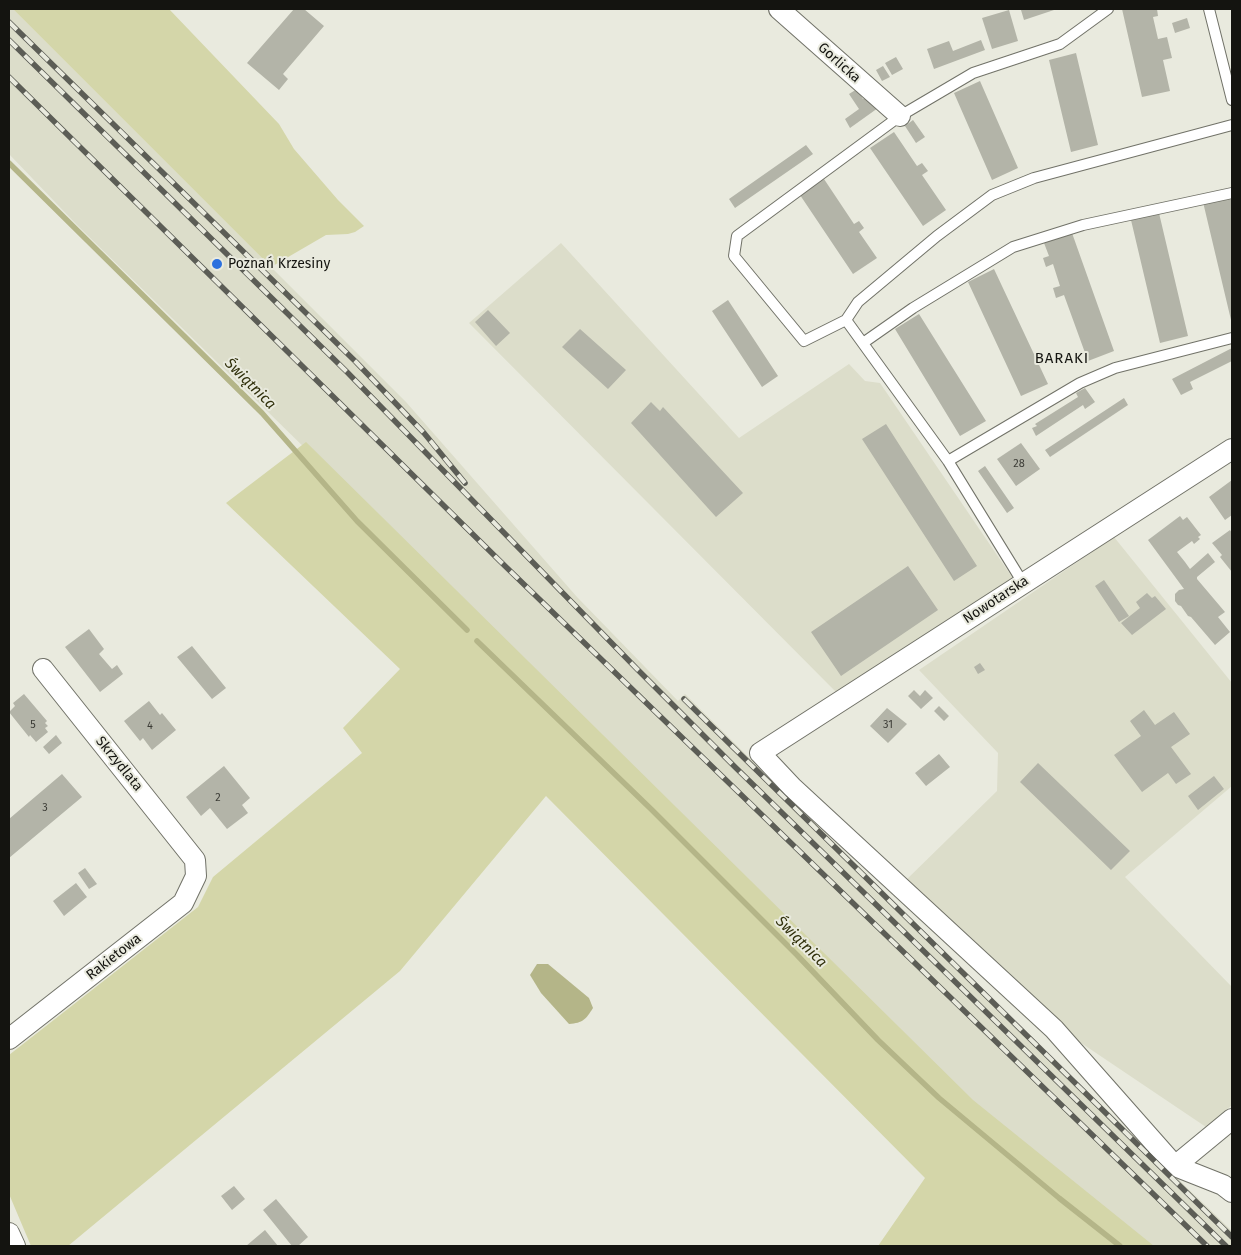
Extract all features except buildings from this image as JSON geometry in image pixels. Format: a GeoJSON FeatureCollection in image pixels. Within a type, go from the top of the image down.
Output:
{"type":"FeatureCollection","features":[{"type":"Feature","properties":{"kind":"street","name":"Gorlicka"},"geometry":{"type":"LineString","coordinates":[[778,9],[900,116]]}},
{"type":"Feature","properties":{"kind":"street","name":"Nowotarska"},"geometry":{"type":"LineString","coordinates":[[1175,1166],[1054,1028],[792,787],[760,753],[1232,448]]}},
{"type":"Feature","properties":{"kind":"street","name":"Skrzydlata"},"geometry":{"type":"LineString","coordinates":[[42,669],[195,860]]}},
{"type":"Feature","properties":{"kind":"street","name":"Rakietowa"},"geometry":{"type":"LineString","coordinates":[[9,1040],[183,903],[196,876],[195,860]]}},
{"type":"Feature","properties":{"kind":"street"},"geometry":{"type":"LineString","coordinates":[[1232,1119],[1175,1166],[1222,1185],[1232,1192]]}},
{"type":"Feature","properties":{"kind":"street"},"geometry":{"type":"LineString","coordinates":[[9,1233],[15,1246]]}},
{"type":"Feature","properties":{"kind":"lane"},"geometry":{"type":"LineString","coordinates":[[1108,9],[1060,44],[973,73],[900,116],[737,236],[734,256],[804,341],[846,320],[858,302],[937,236],[992,194],[1034,178],[1232,125]]}},
{"type":"Feature","properties":{"kind":"lane"},"geometry":{"type":"LineString","coordinates":[[1209,9],[1232,100]]}},
{"type":"Feature","properties":{"kind":"lane"},"geometry":{"type":"LineString","coordinates":[[863,343],[913,308],[1013,247],[1083,225],[1232,193]]}},
{"type":"Feature","properties":{"kind":"lane"},"geometry":{"type":"LineString","coordinates":[[846,320],[948,461],[1024,582]]}},
{"type":"Feature","properties":{"kind":"lane"},"geometry":{"type":"LineString","coordinates":[[948,461],[1080,383],[1115,368],[1232,338]]}},
{"type":"Feature","properties":{"kind":"shaded area"},"geometry":{"type":"Polygon","coordinates":[[[9,9],[13,9],[406,402],[577,597],[678,701],[685,694],[1031,1037],[1232,1231],[1232,1246],[1149,1246],[981,1110],[77,225],[9,154],[9,9]]]}},
{"type":"Feature","properties":{"kind":"shaded area"},"geometry":{"type":"Polygon","coordinates":[[[13,9],[169,9],[279,124],[294,149],[338,200],[364,226],[348,234],[326,235],[271,267],[13,9]]]}},
{"type":"Feature","properties":{"kind":"shaded area"},"geometry":{"type":"Polygon","coordinates":[[[561,243],[739,438],[849,364],[865,381],[880,383],[1014,580],[839,695],[469,323],[561,243]]]}},
{"type":"Feature","properties":{"kind":"shaded area"},"geometry":{"type":"Polygon","coordinates":[[[306,442],[973,1100],[1154,1246],[878,1246],[925,1178],[546,796],[400,971],[68,1246],[31,1246],[9,1194],[9,1055],[198,907],[213,877],[362,753],[343,728],[400,669],[226,503],[306,442]]]}},
{"type":"Feature","properties":{"kind":"shaded area"},"geometry":{"type":"Polygon","coordinates":[[[1114,537],[1232,683],[1232,786],[1125,877],[1232,987],[1232,1105],[1206,1127],[1050,1022],[903,883],[997,791],[998,753],[919,670],[1114,537]]]}},
{"type":"Feature","properties":{"kind":"shaded area"},"geometry":{"type":"Polygon","coordinates":[[[537,964],[548,964],[589,998],[593,1008],[584,1020],[569,1024],[541,993],[530,975],[537,964]]]}},
{"type":"Feature","properties":{"kind":"waterway","name":"Świątnica"},"geometry":{"type":"LineString","coordinates":[[9,163],[262,413],[357,521],[467,630]]}},
{"type":"Feature","properties":{"kind":"waterway","name":"Świątnica"},"geometry":{"type":"LineString","coordinates":[[477,641],[652,810],[797,955],[878,1040],[939,1098],[1120,1246]]}},
{"type":"Feature","properties":{"kind":"railway"},"geometry":{"type":"LineString","coordinates":[[9,22],[356,362],[424,433],[465,483]]}},
{"type":"Feature","properties":{"kind":"railway"},"geometry":{"type":"LineString","coordinates":[[9,40],[347,372],[735,767],[1226,1246]]}},
{"type":"Feature","properties":{"kind":"railway"},"geometry":{"type":"LineString","coordinates":[[9,77],[505,566],[1207,1246]]}},
{"type":"Feature","properties":{"kind":"railway"},"geometry":{"type":"LineString","coordinates":[[684,699],[1232,1237]]}},
{"type":"Feature","properties":{"kind":"place","name":"Poznań Krzesiny"},"geometry":{"type":"Point","coordinates":[217,264]}},
{"type":"Feature","properties":{"kind":"district","name":"BARAKI"},"geometry":{"type":"Point","coordinates":[1062,359]}}]}
